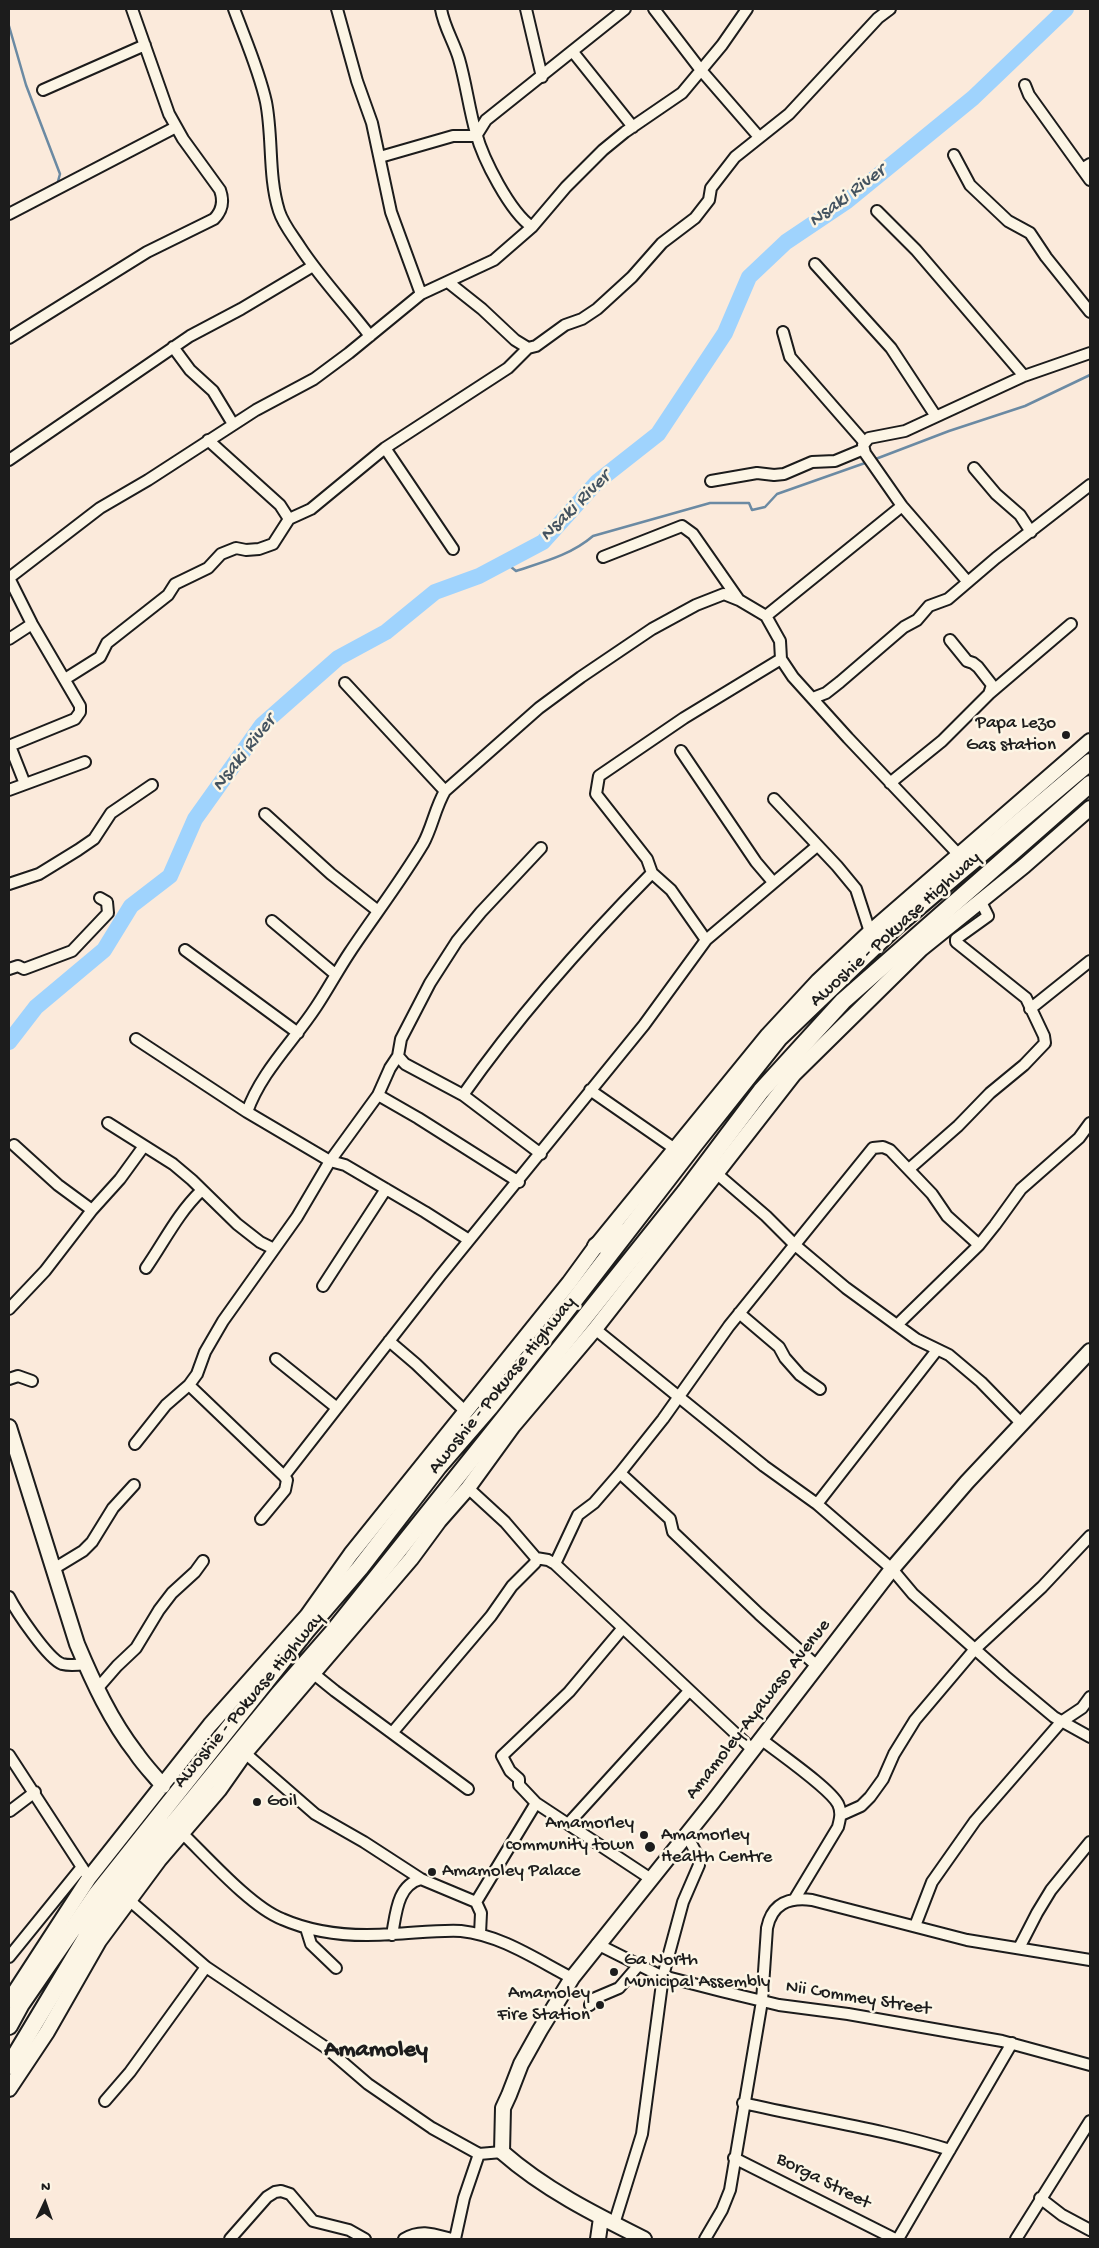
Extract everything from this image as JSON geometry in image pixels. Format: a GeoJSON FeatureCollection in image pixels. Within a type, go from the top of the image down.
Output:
{"type":"FeatureCollection","features":[{"type":"Feature","properties":{"kind":"main road","name":"Awoshie - Pokuase Highway"},"geometry":{"type":"LineString","coordinates":[[9,2026],[21,2004],[80,1917],[119,1866],[306,1631],[360,1568],[438,1467],[554,1328],[778,1038],[897,925],[1090,762]]}},
{"type":"Feature","properties":{"kind":"main road","name":"Awoshie - Pokuase Highway"},"geometry":{"type":"LineString","coordinates":[[9,2066],[93,1926],[120,1888],[308,1671],[333,1632],[685,1192],[760,1091],[843,1001],[938,915],[971,889],[1090,784]]}},
{"type":"Feature","properties":{"kind":"main road"},"geometry":{"type":"LineString","coordinates":[[931,897],[938,915]]}},
{"type":"Feature","properties":{"kind":"main road"},"geometry":{"type":"LineString","coordinates":[[596,1246],[628,1230]]}},
{"type":"Feature","properties":{"kind":"main road"},"geometry":{"type":"LineString","coordinates":[[299,1692],[308,1671]]}},
{"type":"Feature","properties":{"kind":"street"},"geometry":{"type":"LineString","coordinates":[[9,338],[147,252],[214,219],[222,204],[220,190],[169,114],[132,9]]}},
{"type":"Feature","properties":{"kind":"street"},"geometry":{"type":"LineString","coordinates":[[234,9],[266,102],[271,142],[272,175],[280,213],[313,266],[370,336]]}},
{"type":"Feature","properties":{"kind":"street"},"geometry":{"type":"LineString","coordinates":[[337,9],[357,81],[372,123],[391,212],[420,294]]}},
{"type":"Feature","properties":{"kind":"street"},"geometry":{"type":"LineString","coordinates":[[441,9],[442,18],[459,58],[476,136],[508,199],[517,213],[532,227]]}},
{"type":"Feature","properties":{"kind":"street"},"geometry":{"type":"LineString","coordinates":[[526,9],[542,77]]}},
{"type":"Feature","properties":{"kind":"street"},"geometry":{"type":"LineString","coordinates":[[476,136],[486,120],[625,9]]}},
{"type":"Feature","properties":{"kind":"street"},"geometry":{"type":"LineString","coordinates":[[654,9],[700,69],[759,137]]}},
{"type":"Feature","properties":{"kind":"street"},"geometry":{"type":"LineString","coordinates":[[25,784],[9,746],[75,719],[80,712],[80,706],[32,624],[9,578],[100,508],[148,480],[233,424],[314,379],[420,294],[494,260],[532,227],[566,187],[603,150],[682,92],[722,45],[747,9]]}},
{"type":"Feature","properties":{"kind":"street"},"geometry":{"type":"LineString","coordinates":[[65,679],[100,657],[107,643],[168,595],[175,584],[208,568],[222,554],[236,548],[246,550],[259,549],[273,544],[289,519],[312,509],[385,448],[508,368],[528,348],[536,346],[565,325],[582,319],[612,296],[632,278],[662,243],[695,218],[709,200],[711,188],[735,157],[789,114],[878,18],[890,9]]}},
{"type":"Feature","properties":{"kind":"street"},"geometry":{"type":"LineString","coordinates":[[43,90],[145,45]]}},
{"type":"Feature","properties":{"kind":"street"},"geometry":{"type":"LineString","coordinates":[[573,52],[633,127]]}},
{"type":"Feature","properties":{"kind":"street"},"geometry":{"type":"LineString","coordinates":[[1025,84],[1029,95],[1086,166],[1090,180]]}},
{"type":"Feature","properties":{"kind":"street"},"geometry":{"type":"LineString","coordinates":[[9,214],[176,127]]}},
{"type":"Feature","properties":{"kind":"street"},"geometry":{"type":"LineString","coordinates":[[380,157],[454,136],[476,136]]}},
{"type":"Feature","properties":{"kind":"street"},"geometry":{"type":"LineString","coordinates":[[954,155],[970,185],[1008,221],[1030,233],[1046,257],[1090,312]]}},
{"type":"Feature","properties":{"kind":"street"},"geometry":{"type":"LineString","coordinates":[[877,211],[916,250],[1024,376]]}},
{"type":"Feature","properties":{"kind":"street"},"geometry":{"type":"LineString","coordinates":[[815,264],[891,348],[935,415]]}},
{"type":"Feature","properties":{"kind":"street"},"geometry":{"type":"LineString","coordinates":[[9,460],[173,347],[313,266]]}},
{"type":"Feature","properties":{"kind":"street"},"geometry":{"type":"LineString","coordinates":[[448,282],[482,309],[515,340],[528,348]]}},
{"type":"Feature","properties":{"kind":"street"},"geometry":{"type":"LineString","coordinates":[[783,332],[790,357],[864,446],[902,506],[967,581]]}},
{"type":"Feature","properties":{"kind":"street"},"geometry":{"type":"LineString","coordinates":[[173,347],[190,370],[213,392],[233,424]]}},
{"type":"Feature","properties":{"kind":"street"},"geometry":{"type":"LineString","coordinates":[[711,481],[757,473],[784,474],[812,462],[835,462],[864,446],[869,438],[905,431],[935,415],[1024,376],[1090,353]]}},
{"type":"Feature","properties":{"kind":"street"},"geometry":{"type":"LineString","coordinates":[[208,440],[280,505],[289,519]]}},
{"type":"Feature","properties":{"kind":"street"},"geometry":{"type":"LineString","coordinates":[[385,448],[453,549]]}},
{"type":"Feature","properties":{"kind":"street"},"geometry":{"type":"LineString","coordinates":[[974,468],[996,494],[1020,515],[1031,532]]}},
{"type":"Feature","properties":{"kind":"street"},"geometry":{"type":"LineString","coordinates":[[813,698],[834,688],[904,627],[917,620],[929,606],[948,599],[967,581],[1090,485]]}},
{"type":"Feature","properties":{"kind":"street"},"geometry":{"type":"LineString","coordinates":[[766,616],[902,506]]}},
{"type":"Feature","properties":{"kind":"street"},"geometry":{"type":"LineString","coordinates":[[603,557],[682,526],[694,534],[739,600]]}},
{"type":"Feature","properties":{"kind":"street"},"geometry":{"type":"LineString","coordinates":[[246,1112],[251,1099],[275,1060],[298,1033],[335,974],[424,843],[444,791],[540,708],[652,629],[696,605],[724,594],[739,600],[766,616],[780,641],[781,658],[793,676],[890,783],[960,856]]}},
{"type":"Feature","properties":{"kind":"street"},"geometry":{"type":"LineString","coordinates":[[9,639],[32,624]]}},
{"type":"Feature","properties":{"kind":"street"},"geometry":{"type":"LineString","coordinates":[[890,783],[942,741],[989,694],[1071,624]]}},
{"type":"Feature","properties":{"kind":"street"},"geometry":{"type":"LineString","coordinates":[[950,640],[967,662],[973,663],[989,680],[992,685],[989,694]]}},
{"type":"Feature","properties":{"kind":"street"},"geometry":{"type":"LineString","coordinates":[[706,940],[671,890],[652,873],[647,859],[596,794],[599,776],[684,718],[781,658]]}},
{"type":"Feature","properties":{"kind":"street"},"geometry":{"type":"LineString","coordinates":[[345,683],[444,791]]}},
{"type":"Feature","properties":{"kind":"street"},"geometry":{"type":"LineString","coordinates":[[9,1957],[163,1786],[210,1726],[307,1616],[351,1554],[466,1412],[596,1246],[774,1029],[818,981],[870,932],[960,856],[1090,741]]}},
{"type":"Feature","properties":{"kind":"street"},"geometry":{"type":"LineString","coordinates":[[681,751],[756,862],[773,882]]}},
{"type":"Feature","properties":{"kind":"street"},"geometry":{"type":"LineString","coordinates":[[9,790],[85,762]]}},
{"type":"Feature","properties":{"kind":"street"},"geometry":{"type":"LineString","coordinates":[[9,884],[39,874],[94,839],[110,813],[152,785]]}},
{"type":"Feature","properties":{"kind":"street"},"geometry":{"type":"LineString","coordinates":[[774,799],[856,889],[870,932]]}},
{"type":"Feature","properties":{"kind":"street"},"geometry":{"type":"LineString","coordinates":[[468,1789],[308,1671],[468,1488],[513,1426],[595,1329],[794,1074],[922,949],[1024,866],[1090,808]]}},
{"type":"Feature","properties":{"kind":"street"},"geometry":{"type":"LineString","coordinates":[[265,814],[330,874],[378,911]]}},
{"type":"Feature","properties":{"kind":"street"},"geometry":{"type":"LineString","coordinates":[[284,1476],[469,1240],[519,1182],[590,1090],[644,1025],[706,940],[817,846]]}},
{"type":"Feature","properties":{"kind":"street"},"geometry":{"type":"LineString","coordinates":[[135,1444],[166,1405],[189,1385],[197,1374],[205,1352],[223,1321],[297,1217],[330,1161],[378,1095],[390,1068],[398,1056],[401,1039],[420,1005],[424,992],[457,941],[481,912],[541,848]]}},
{"type":"Feature","properties":{"kind":"street"},"geometry":{"type":"LineString","coordinates":[[463,1095],[511,1029],[565,966],[652,873]]}},
{"type":"Feature","properties":{"kind":"street"},"geometry":{"type":"LineString","coordinates":[[9,969],[18,966],[24,969],[72,951],[108,913],[107,902],[100,898]]}},
{"type":"Feature","properties":{"kind":"street"},"geometry":{"type":"LineString","coordinates":[[909,1169],[958,1126],[990,1093],[1024,1065],[1045,1043],[1044,1036],[1026,998],[956,942],[956,939],[988,916],[980,900]]}},
{"type":"Feature","properties":{"kind":"street"},"geometry":{"type":"LineString","coordinates":[[272,921],[335,974]]}},
{"type":"Feature","properties":{"kind":"street"},"geometry":{"type":"LineString","coordinates":[[186,950],[298,1033]]}},
{"type":"Feature","properties":{"kind":"street"},"geometry":{"type":"LineString","coordinates":[[1030,1009],[1090,961]]}},
{"type":"Feature","properties":{"kind":"street"},"geometry":{"type":"LineString","coordinates":[[136,1039],[246,1112],[330,1161],[345,1165],[469,1240]]}},
{"type":"Feature","properties":{"kind":"street"},"geometry":{"type":"LineString","coordinates":[[398,1056],[405,1064],[463,1095],[541,1154]]}},
{"type":"Feature","properties":{"kind":"street"},"geometry":{"type":"LineString","coordinates":[[590,1090],[676,1149]]}},
{"type":"Feature","properties":{"kind":"street"},"geometry":{"type":"LineString","coordinates":[[378,1095],[519,1182]]}},
{"type":"Feature","properties":{"kind":"street"},"geometry":{"type":"LineString","coordinates":[[108,1122],[172,1164],[192,1180],[248,1234],[274,1249]]}},
{"type":"Feature","properties":{"kind":"street"},"geometry":{"type":"LineString","coordinates":[[897,1325],[979,1245],[1021,1190],[1079,1138],[1090,1123]]}},
{"type":"Feature","properties":{"kind":"street"},"geometry":{"type":"LineString","coordinates":[[14,1145],[58,1185],[92,1210]]}},
{"type":"Feature","properties":{"kind":"street"},"geometry":{"type":"LineString","coordinates":[[9,1308],[45,1271],[92,1210],[120,1179],[144,1146]]}},
{"type":"Feature","properties":{"kind":"street"},"geometry":{"type":"LineString","coordinates":[[555,1564],[578,1515],[594,1503],[620,1473],[663,1419],[678,1395],[739,1313],[873,1148],[883,1147],[890,1150],[932,1194],[947,1216],[979,1245]]}},
{"type":"Feature","properties":{"kind":"street"},"geometry":{"type":"LineString","coordinates":[[716,1173],[766,1216],[795,1245],[846,1288],[916,1339],[949,1356],[981,1382],[1021,1423]]}},
{"type":"Feature","properties":{"kind":"street"},"geometry":{"type":"LineString","coordinates":[[323,1286],[386,1189]]}},
{"type":"Feature","properties":{"kind":"street"},"geometry":{"type":"LineString","coordinates":[[146,1268],[185,1206],[201,1190]]}},
{"type":"Feature","properties":{"kind":"street"},"geometry":{"type":"LineString","coordinates":[[739,1313],[780,1347],[785,1358],[800,1375],[820,1389]]}},
{"type":"Feature","properties":{"kind":"street"},"geometry":{"type":"LineString","coordinates":[[595,1329],[764,1466],[817,1504],[892,1570],[914,1594],[975,1649],[1061,1722],[1090,1737]]}},
{"type":"Feature","properties":{"kind":"street"},"geometry":{"type":"LineString","coordinates":[[389,1341],[466,1412]]}},
{"type":"Feature","properties":{"kind":"street"},"geometry":{"type":"LineString","coordinates":[[817,1504],[937,1350]]}},
{"type":"Feature","properties":{"kind":"street","name":"Amamoley-Ayawaso Avenue"},"geometry":{"type":"LineString","coordinates":[[502,2152],[504,2108],[521,2064],[572,1978],[597,1944],[757,1745],[892,1570],[966,1482],[1090,1351]]}},
{"type":"Feature","properties":{"kind":"street"},"geometry":{"type":"LineString","coordinates":[[276,1359],[338,1408]]}},
{"type":"Feature","properties":{"kind":"street"},"geometry":{"type":"LineString","coordinates":[[9,1379],[18,1376],[32,1381]]}},
{"type":"Feature","properties":{"kind":"street"},"geometry":{"type":"LineString","coordinates":[[189,1385],[287,1480],[285,1490],[261,1519]]}},
{"type":"Feature","properties":{"kind":"street"},"geometry":{"type":"LineString","coordinates":[[9,1427],[77,1644],[97,1689],[136,1755],[163,1786]]}},
{"type":"Feature","properties":{"kind":"street"},"geometry":{"type":"LineString","coordinates":[[620,1473],[670,1519],[673,1532],[817,1666]]}},
{"type":"Feature","properties":{"kind":"street"},"geometry":{"type":"LineString","coordinates":[[54,1568],[83,1551],[92,1542],[113,1508],[134,1485]]}},
{"type":"Feature","properties":{"kind":"street"},"geometry":{"type":"LineString","coordinates":[[468,1488],[506,1522],[536,1558],[548,1560],[555,1564],[689,1691],[757,1745],[826,1790],[838,1805],[841,1815],[838,1827],[794,1900]]}},
{"type":"Feature","properties":{"kind":"street"},"geometry":{"type":"LineString","coordinates":[[841,1815],[861,1806],[870,1797],[883,1778],[894,1754],[915,1720],[975,1649],[1042,1587],[1090,1536]]}},
{"type":"Feature","properties":{"kind":"street"},"geometry":{"type":"LineString","coordinates":[[392,1733],[484,1624],[512,1586],[534,1563],[536,1558]]}},
{"type":"Feature","properties":{"kind":"street"},"geometry":{"type":"LineString","coordinates":[[97,1689],[136,1648],[168,1598],[195,1572],[203,1561]]}},
{"type":"Feature","properties":{"kind":"street"},"geometry":{"type":"LineString","coordinates":[[9,1597],[12,1611],[56,1661],[68,1665],[86,1664]]}},
{"type":"Feature","properties":{"kind":"street"},"geometry":{"type":"LineString","coordinates":[[622,1629],[569,1692],[503,1753],[502,1759],[519,1779],[519,1784],[536,1803],[651,1879]]}},
{"type":"Feature","properties":{"kind":"street"},"geometry":{"type":"LineString","coordinates":[[568,1824],[689,1691]]}},
{"type":"Feature","properties":{"kind":"street"},"geometry":{"type":"LineString","coordinates":[[9,2089],[47,2032],[99,1941],[245,1753],[299,1692]]}},
{"type":"Feature","properties":{"kind":"street"},"geometry":{"type":"LineString","coordinates":[[915,1926],[932,1882],[975,1821],[1061,1722],[1082,1708],[1090,1697]]}},
{"type":"Feature","properties":{"kind":"street"},"geometry":{"type":"LineString","coordinates":[[245,1753],[315,1814],[364,1842],[421,1879],[476,1902],[481,1913],[480,1934]]}},
{"type":"Feature","properties":{"kind":"street"},"geometry":{"type":"LineString","coordinates":[[9,1755],[86,1872]]}},
{"type":"Feature","properties":{"kind":"street"},"geometry":{"type":"LineString","coordinates":[[10,1811],[35,1792]]}},
{"type":"Feature","properties":{"kind":"street"},"geometry":{"type":"LineString","coordinates":[[476,1902],[536,1803]]}},
{"type":"Feature","properties":{"kind":"street"},"geometry":{"type":"LineString","coordinates":[[182,1833],[262,1908],[280,1919],[306,1928],[343,1934],[392,1935],[460,1931],[480,1934],[523,1952],[572,1978]]}},
{"type":"Feature","properties":{"kind":"street"},"geometry":{"type":"LineString","coordinates":[[598,2239],[608,2221],[642,2134],[663,1976],[684,1902],[699,1865],[699,1858],[686,1834]]}},
{"type":"Feature","properties":{"kind":"street"},"geometry":{"type":"LineString","coordinates":[[1019,1948],[1051,1890],[1090,1842]]}},
{"type":"Feature","properties":{"kind":"street"},"geometry":{"type":"LineString","coordinates":[[9,2002],[86,1872]]}},
{"type":"Feature","properties":{"kind":"street"},"geometry":{"type":"LineString","coordinates":[[392,1935],[400,1896],[412,1882],[421,1879]]}},
{"type":"Feature","properties":{"kind":"street"},"geometry":{"type":"LineString","coordinates":[[705,2239],[722,2210],[730,2190],[762,2001],[770,1918],[778,1907],[794,1900],[804,1899],[824,1902],[967,1940],[1090,1960]]}},
{"type":"Feature","properties":{"kind":"street"},"geometry":{"type":"LineString","coordinates":[[129,1900],[206,1967],[325,2047],[368,2084],[432,2128],[479,2154],[502,2152],[521,2169],[550,2189],[644,2239]]}},
{"type":"Feature","properties":{"kind":"street"},"geometry":{"type":"LineString","coordinates":[[306,1928],[311,1944],[336,1968]]}},
{"type":"Feature","properties":{"kind":"street","name":"Nii Commey Street"},"geometry":{"type":"LineString","coordinates":[[597,1944],[638,1966],[663,1976],[762,2001],[1012,2043],[1090,2065]]}},
{"type":"Feature","properties":{"kind":"street"},"geometry":{"type":"LineString","coordinates":[[590,2005],[593,1999],[619,1988],[638,1966]]}},
{"type":"Feature","properties":{"kind":"street"},"geometry":{"type":"LineString","coordinates":[[105,2101],[130,2072],[206,1967]]}},
{"type":"Feature","properties":{"kind":"street"},"geometry":{"type":"LineString","coordinates":[[896,2239],[1012,2043]]}},
{"type":"Feature","properties":{"kind":"street"},"geometry":{"type":"LineString","coordinates":[[744,2103],[894,2135],[950,2150]]}},
{"type":"Feature","properties":{"kind":"street"},"geometry":{"type":"LineString","coordinates":[[1016,2239],[1090,2121]]}},
{"type":"Feature","properties":{"kind":"street"},"geometry":{"type":"LineString","coordinates":[[455,2239],[464,2198],[479,2154]]}},
{"type":"Feature","properties":{"kind":"street","name":"Borga Street"},"geometry":{"type":"LineString","coordinates":[[734,2158],[896,2239]]}},
{"type":"Feature","properties":{"kind":"street"},"geometry":{"type":"LineString","coordinates":[[230,2239],[267,2197],[274,2192],[281,2191],[290,2194],[313,2221],[348,2230],[365,2239]]}},
{"type":"Feature","properties":{"kind":"street"},"geometry":{"type":"LineString","coordinates":[[1040,2198],[1062,2215],[1090,2230]]}},
{"type":"Feature","properties":{"kind":"street"},"geometry":{"type":"LineString","coordinates":[[404,2239],[416,2232],[429,2232],[451,2239]]}},
{"type":"Feature","properties":{"kind":"waterway","name":"Nsaki River"},"geometry":{"type":"LineString","coordinates":[[9,1042],[36,1007],[104,950],[131,906],[170,876],[195,819],[262,725],[338,658],[386,632],[435,592],[479,576],[543,542],[597,482],[658,434],[725,333],[749,277],[786,242],[847,201],[973,98],[1066,9]]}},
{"type":"Feature","properties":{"kind":"waterway"},"geometry":{"type":"LineString","coordinates":[[9,26],[26,85],[60,174],[57,185]]}},
{"type":"Feature","properties":{"kind":"waterway"},"geometry":{"type":"LineString","coordinates":[[873,460],[949,431],[1025,406],[1090,375]]}},
{"type":"Feature","properties":{"kind":"waterway"},"geometry":{"type":"LineString","coordinates":[[505,562],[516,571],[566,553],[593,536],[710,503],[749,503],[752,510],[765,507],[777,494],[865,463]]}},
{"type":"Feature","properties":{"kind":"place","name":"Papa Lezo Gas station"},"geometry":{"type":"Point","coordinates":[1066,735]}},
{"type":"Feature","properties":{"kind":"place","name":"Goil"},"geometry":{"type":"Point","coordinates":[257,1802]}},
{"type":"Feature","properties":{"kind":"place","name":"Amamorley community town"},"geometry":{"type":"Point","coordinates":[644,1835]}},
{"type":"Feature","properties":{"kind":"place","name":"Amamorley Health Centre"},"geometry":{"type":"Point","coordinates":[650,1847]}},
{"type":"Feature","properties":{"kind":"place","name":"Amamoley Palace"},"geometry":{"type":"Point","coordinates":[432,1872]}},
{"type":"Feature","properties":{"kind":"place","name":"Ga North Municipal Assembly"},"geometry":{"type":"Point","coordinates":[614,1972]}},
{"type":"Feature","properties":{"kind":"place","name":"Amamoley Fire Station"},"geometry":{"type":"Point","coordinates":[600,2005]}},
{"type":"Feature","properties":{"kind":"district","name":"Amamoley"},"geometry":{"type":"Point","coordinates":[376,2051]}}]}
